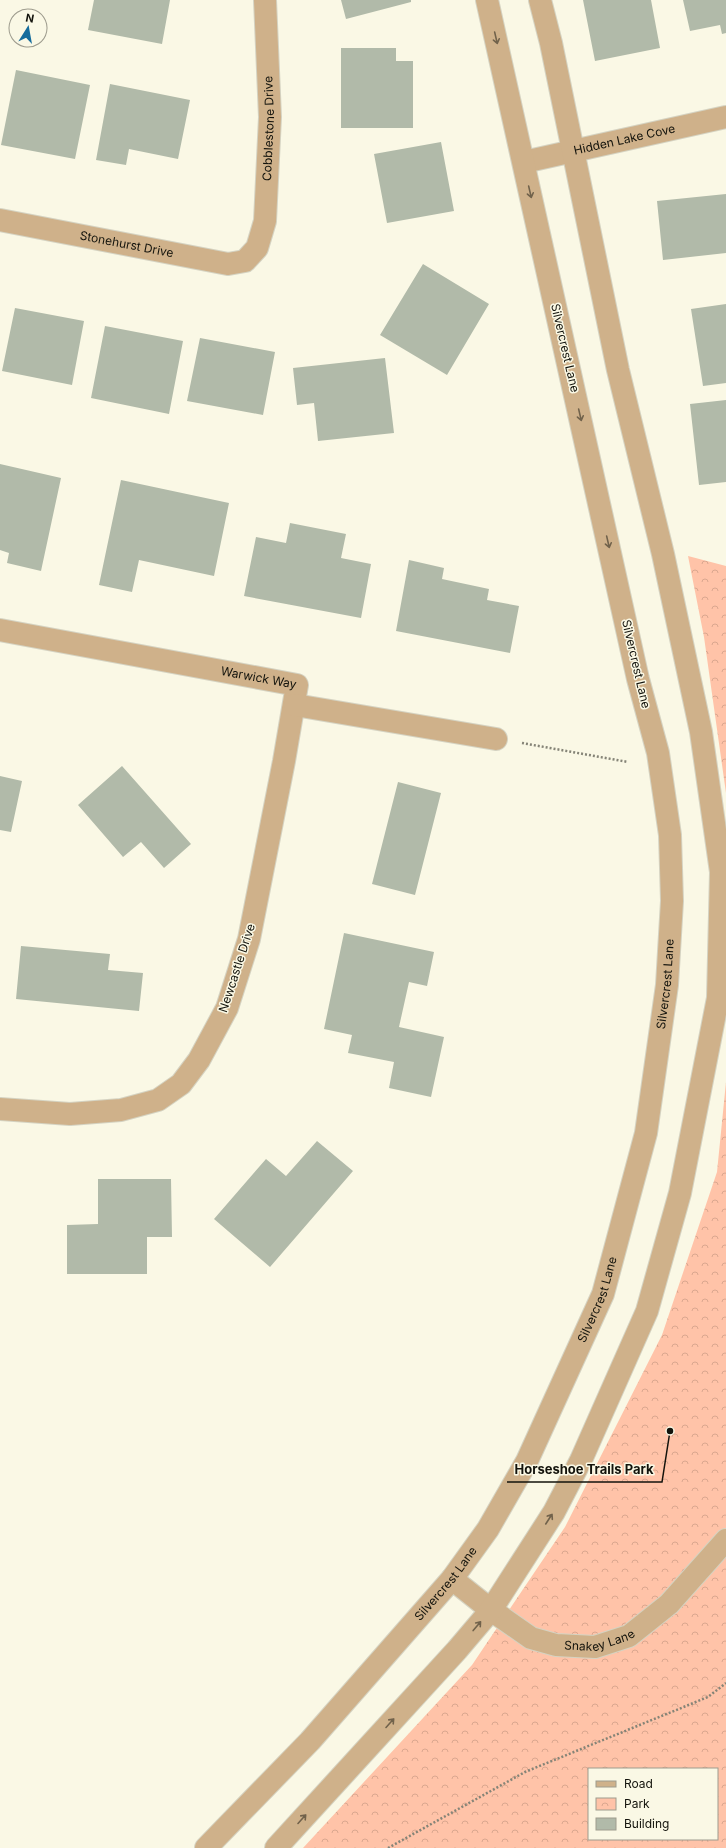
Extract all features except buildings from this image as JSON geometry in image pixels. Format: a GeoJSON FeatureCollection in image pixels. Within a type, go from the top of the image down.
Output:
{"type":"FeatureCollection","features":[{"type":"Feature","properties":{"kind":"street","name":"Cobblestone Drive"},"geometry":{"type":"LineString","coordinates":[[251,254],[257,248],[266,221],[270,117],[265,0]]}},
{"type":"Feature","properties":{"kind":"street","name":"Silvercrest Lane"},"geometry":{"type":"LineString","coordinates":[[206,1848],[310,1741],[452,1579],[488,1529],[527,1461],[603,1294],[646,1133],[667,985],[672,901],[670,835],[658,753],[637,671],[487,0]]}},
{"type":"Feature","properties":{"kind":"street"},"geometry":{"type":"LineString","coordinates":[[276,1848],[457,1650],[491,1610],[554,1512],[581,1460],[647,1311],[680,1193],[718,998],[721,872],[701,732],[663,554],[618,370],[551,43],[540,0]]}},
{"type":"Feature","properties":{"kind":"street","name":"Hidden Lake Cove"},"geometry":{"type":"LineString","coordinates":[[524,162],[726,118]]}},
{"type":"Feature","properties":{"kind":"street","name":"Stonehurst Drive"},"geometry":{"type":"LineString","coordinates":[[0,220],[228,264],[245,261],[251,254]]}},
{"type":"Feature","properties":{"kind":"street","name":"Warwick Way"},"geometry":{"type":"LineString","coordinates":[[0,630],[297,685],[295,705],[496,739]]}},
{"type":"Feature","properties":{"kind":"street","name":"Newcastle Drive"},"geometry":{"type":"LineString","coordinates":[[0,1109],[70,1114],[121,1110],[158,1100],[181,1084],[195,1066],[227,1008],[249,940],[295,705]]}},
{"type":"Feature","properties":{"kind":"street","name":"Snakey Lane"},"geometry":{"type":"LineString","coordinates":[[452,1579],[491,1610],[531,1638],[556,1645],[595,1647],[629,1636],[669,1604],[726,1540]]}},
{"type":"Feature","properties":{"kind":"path"},"geometry":{"type":"LineString","coordinates":[[496,739],[628,762]]}},
{"type":"Feature","properties":{"kind":"path"},"geometry":{"type":"LineString","coordinates":[[388,1848],[525,1772],[708,1697],[726,1683]]}},
{"type":"Feature","properties":{"kind":"green space"},"geometry":{"type":"Polygon","coordinates":[[[688,556],[726,566],[726,793],[704,637],[688,556]]]}},
{"type":"Feature","properties":{"kind":"green space"},"geometry":{"type":"Polygon","coordinates":[[[726,1082],[726,1848],[303,1848],[472,1665],[565,1527],[662,1335],[717,1172],[726,1082]]]}},
{"type":"Feature","properties":{"kind":"place","name":"Horseshoe Trails Park"},"geometry":{"type":"Point","coordinates":[670,1431]}}]}
